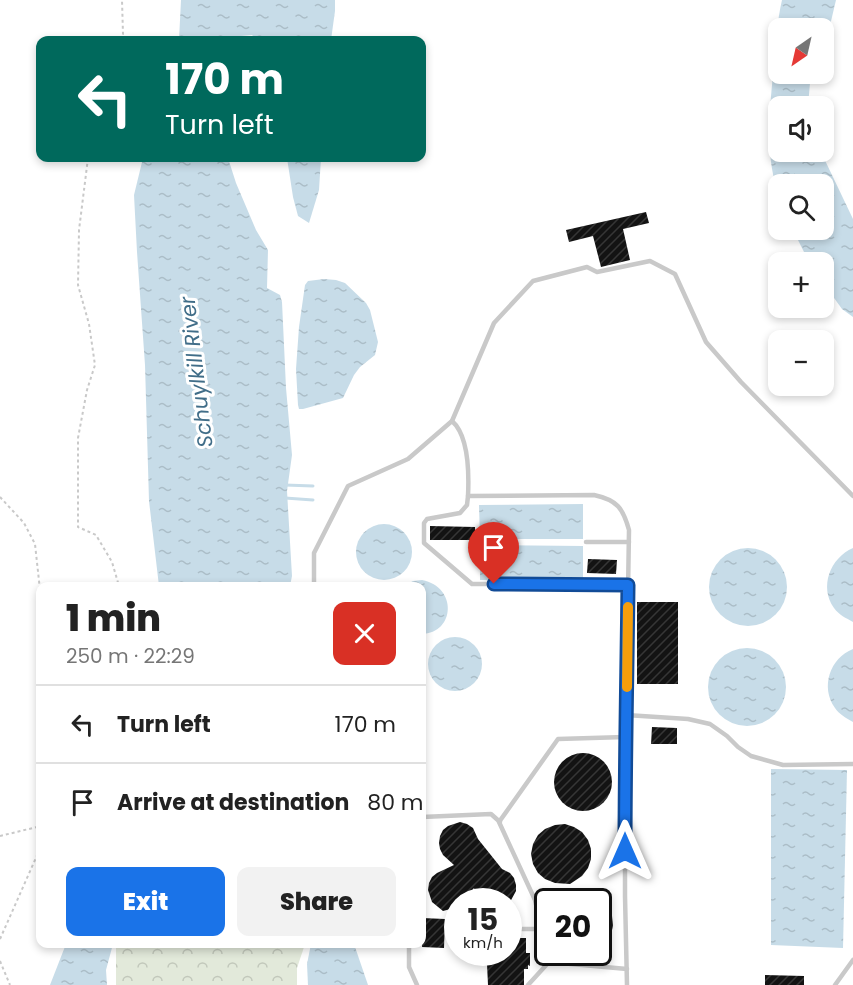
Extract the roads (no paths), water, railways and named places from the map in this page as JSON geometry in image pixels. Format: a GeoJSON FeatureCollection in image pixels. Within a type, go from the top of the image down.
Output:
{"type":"FeatureCollection","features":[{"type":"Feature","properties":{"kind":"lane"},"geometry":{"type":"LineString","coordinates":[[314,582],[314,553],[348,486],[408,459],[452,421],[495,323],[533,281],[586,267],[597,272],[650,261],[675,274],[706,342],[741,382],[853,496]]}},
{"type":"Feature","properties":{"kind":"lane"},"geometry":{"type":"LineString","coordinates":[[452,421],[458,426],[466,451],[469,471],[467,505],[460,513],[427,519],[424,523],[424,543],[472,584],[628,585]]}},
{"type":"Feature","properties":{"kind":"lane"},"geometry":{"type":"LineString","coordinates":[[468,496],[594,495],[608,498],[618,505],[625,516],[629,530],[625,737],[627,985]]}},
{"type":"Feature","properties":{"kind":"lane"},"geometry":{"type":"LineString","coordinates":[[586,542],[629,542]]}},
{"type":"Feature","properties":{"kind":"lane"},"geometry":{"type":"LineString","coordinates":[[626,715],[688,718],[710,724],[751,756],[783,765],[853,764]]}},
{"type":"Feature","properties":{"kind":"lane"},"geometry":{"type":"LineString","coordinates":[[500,822],[558,739],[625,737]]}},
{"type":"Feature","properties":{"kind":"lane"},"geometry":{"type":"LineString","coordinates":[[426,817],[491,814],[500,822],[534,898]]}},
{"type":"Feature","properties":{"kind":"lane"},"geometry":{"type":"LineString","coordinates":[[409,948],[410,967],[417,985]]}},
{"type":"Feature","properties":{"kind":"lane"},"geometry":{"type":"LineString","coordinates":[[835,985],[853,960]]}},
{"type":"Feature","properties":{"kind":"lane"},"geometry":{"type":"LineString","coordinates":[[528,985],[545,966]]}},
{"type":"Feature","properties":{"kind":"lane"},"geometry":{"type":"LineString","coordinates":[[594,966],[627,969]]}},
{"type":"Feature","properties":{"kind":"water"},"geometry":{"type":"Polygon","coordinates":[[[181,0],[335,0],[332,36],[179,36],[181,0]]]}},
{"type":"Feature","properties":{"kind":"water"},"geometry":{"type":"Polygon","coordinates":[[[782,0],[836,0],[832,18],[779,18],[782,0]]]}},
{"type":"Feature","properties":{"kind":"water"},"geometry":{"type":"Polygon","coordinates":[[[773,84],[810,84],[809,96],[771,96],[773,84]]]}},
{"type":"Feature","properties":{"kind":"water","name":"Schuylkill River"},"geometry":{"type":"Polygon","coordinates":[[[142,162],[229,162],[256,230],[268,250],[267,288],[280,295],[282,302],[292,455],[287,491],[291,582],[159,582],[149,501],[145,365],[134,195],[142,162]]]}},
{"type":"Feature","properties":{"kind":"water"},"geometry":{"type":"Polygon","coordinates":[[[288,162],[321,162],[319,190],[309,223],[298,216],[288,162]]]}},
{"type":"Feature","properties":{"kind":"water"},"geometry":{"type":"Polygon","coordinates":[[[771,162],[826,162],[832,174],[773,174],[771,162]]]}},
{"type":"Feature","properties":{"kind":"water"},"geometry":{"type":"Polygon","coordinates":[[[834,179],[853,219],[853,317],[842,309],[834,298],[834,252],[804,252],[798,240],[834,240],[834,179]]]}},
{"type":"Feature","properties":{"kind":"water"},"geometry":{"type":"Polygon","coordinates":[[[324,279],[345,283],[366,303],[378,342],[375,355],[354,375],[343,398],[299,409],[296,369],[305,285],[308,281],[324,279]]]}},
{"type":"Feature","properties":{"kind":"water"},"geometry":{"type":"Polygon","coordinates":[[[583,504],[583,539],[480,539],[479,505],[583,504]]]}},
{"type":"Feature","properties":{"kind":"water"},"geometry":{"type":"Polygon","coordinates":[[[378,524],[390,524],[400,528],[408,536],[412,552],[408,568],[400,576],[390,580],[378,580],[368,576],[360,568],[356,558],[356,546],[360,536],[368,528],[378,524]]]}},
{"type":"Feature","properties":{"kind":"water"},"geometry":{"type":"Polygon","coordinates":[[[480,545],[583,546],[583,580],[480,580],[480,545]]]}},
{"type":"Feature","properties":{"kind":"water"},"geometry":{"type":"Polygon","coordinates":[[[748,548],[763,551],[776,559],[784,572],[787,587],[784,602],[776,615],[763,623],[748,626],[733,623],[720,615],[712,602],[709,587],[712,572],[720,559],[733,551],[748,548]]]}},
{"type":"Feature","properties":{"kind":"water"},"geometry":{"type":"Polygon","coordinates":[[[853,548],[853,622],[834,608],[827,591],[827,582],[838,559],[853,548]]]}},
{"type":"Feature","properties":{"kind":"water"},"geometry":{"type":"Polygon","coordinates":[[[422,580],[434,584],[447,600],[446,618],[433,632],[426,633],[426,582],[411,582],[422,580]]]}},
{"type":"Feature","properties":{"kind":"water"},"geometry":{"type":"Polygon","coordinates":[[[455,637],[465,639],[474,645],[480,654],[482,664],[480,674],[474,683],[465,689],[455,691],[445,689],[436,683],[430,674],[428,664],[430,654],[436,645],[445,639],[455,637]]]}},
{"type":"Feature","properties":{"kind":"water"},"geometry":{"type":"Polygon","coordinates":[[[747,648],[762,651],[775,659],[783,672],[786,687],[783,702],[775,715],[762,723],[747,726],[732,723],[719,715],[711,702],[708,687],[711,672],[719,659],[732,651],[747,648]]]}},
{"type":"Feature","properties":{"kind":"water"},"geometry":{"type":"Polygon","coordinates":[[[853,649],[853,722],[835,708],[828,691],[828,682],[838,659],[853,649]]]}},
{"type":"Feature","properties":{"kind":"water"},"geometry":{"type":"Polygon","coordinates":[[[771,769],[847,770],[843,948],[771,945],[771,769]]]}},
{"type":"Feature","properties":{"kind":"water"},"geometry":{"type":"Polygon","coordinates":[[[64,948],[112,948],[106,970],[107,985],[50,985],[64,948]]]}},
{"type":"Feature","properties":{"kind":"water"},"geometry":{"type":"Polygon","coordinates":[[[310,948],[355,948],[368,985],[308,985],[307,964],[310,948]]]}},
{"type":"Feature","properties":{"kind":"waterway"},"geometry":{"type":"LineString","coordinates":[[285,485],[313,486]]}},
{"type":"Feature","properties":{"kind":"waterway"},"geometry":{"type":"LineString","coordinates":[[285,498],[313,500]]}}]}
